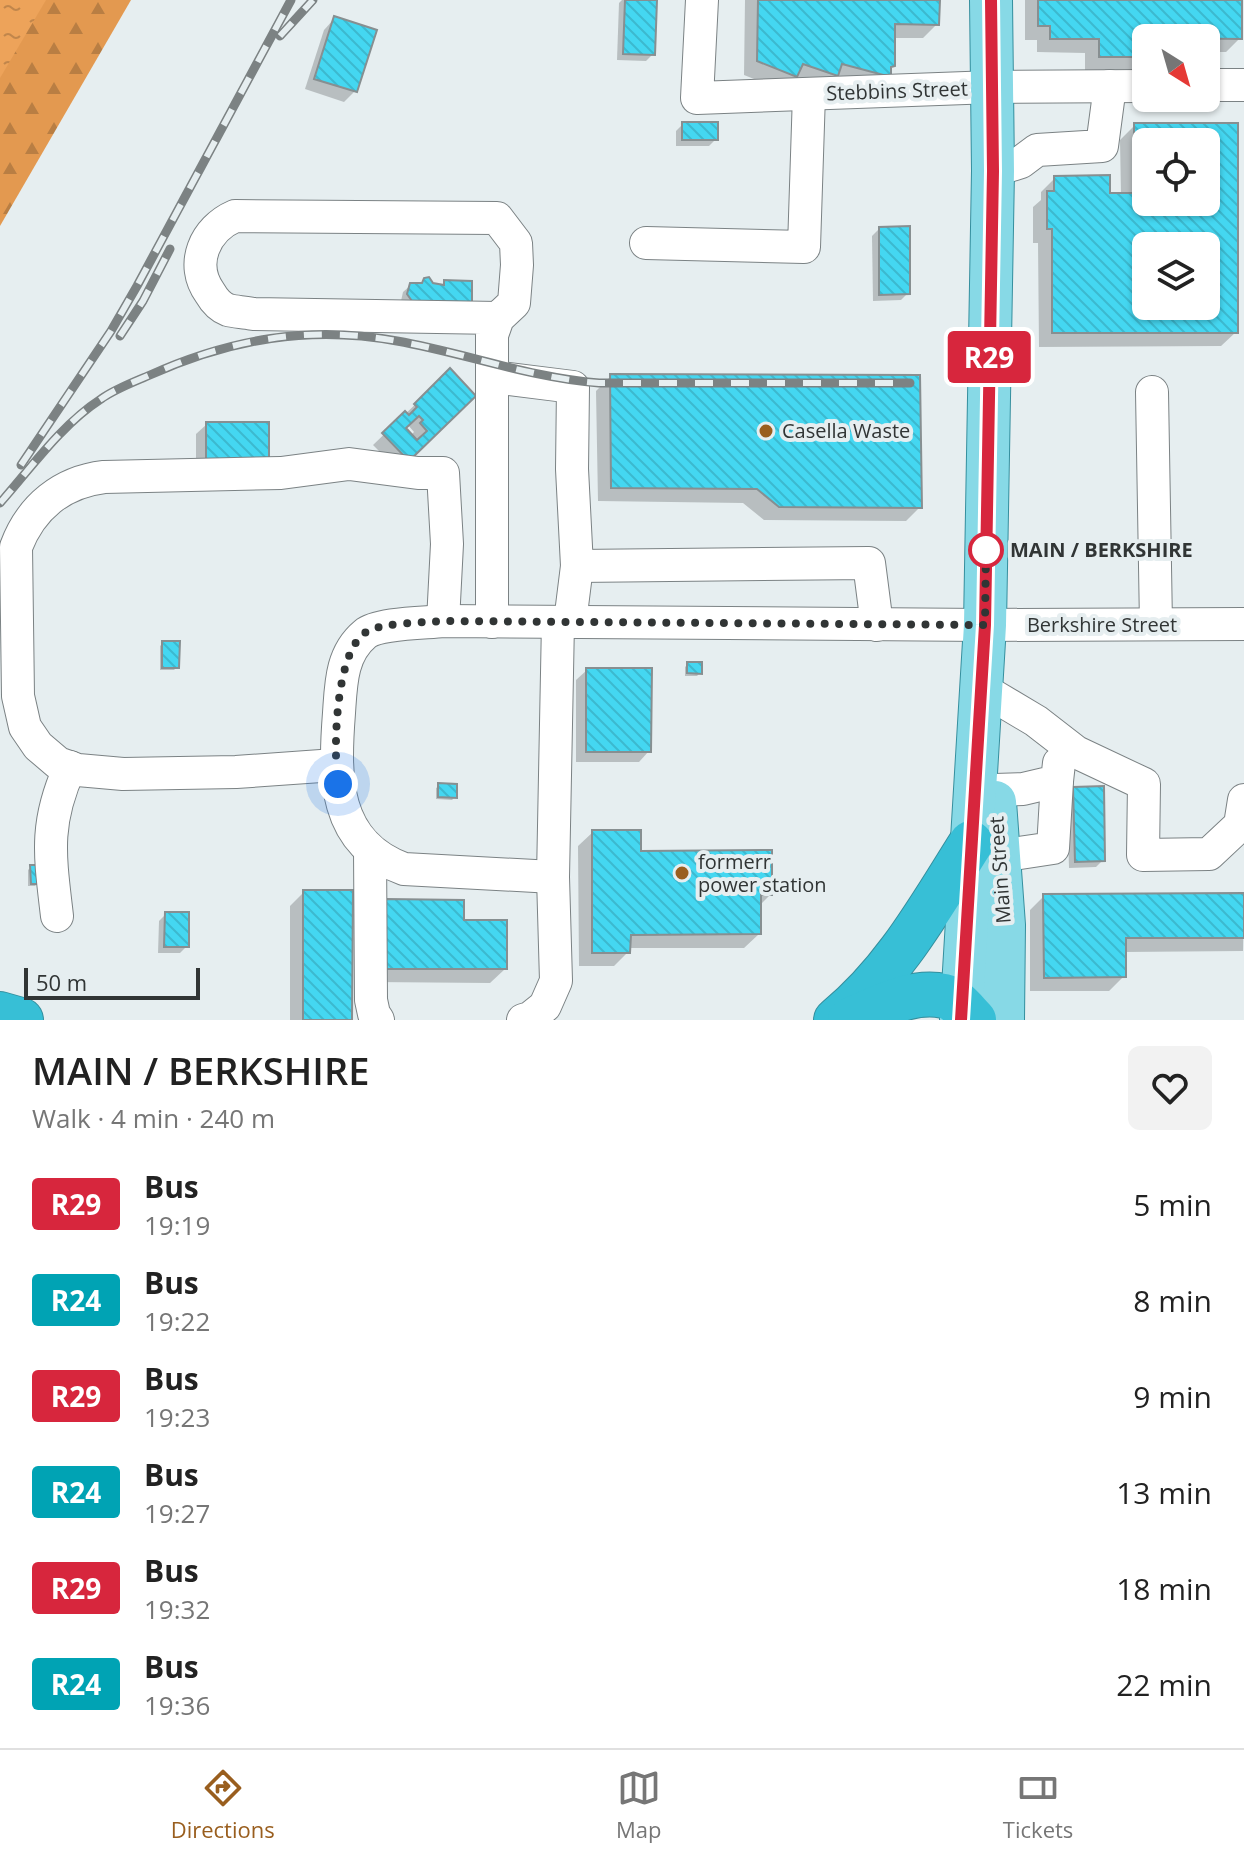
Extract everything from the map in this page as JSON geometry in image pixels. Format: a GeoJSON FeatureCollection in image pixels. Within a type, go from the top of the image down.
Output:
{"type":"FeatureCollection","features":[{"type":"Feature","properties":{"kind":"highway"},"geometry":{"type":"LineString","coordinates":[[836,1020],[852,1007],[902,951],[985,849]]}},
{"type":"Feature","properties":{"kind":"highway"},"geometry":{"type":"LineString","coordinates":[[850,1020],[908,997],[944,996],[965,1015]]}},
{"type":"Feature","properties":{"kind":"highway"},"geometry":{"type":"LineString","coordinates":[[0,1014],[21,1020]]}},
{"type":"Feature","properties":{"kind":"main road","name":"Main Street"},"geometry":{"type":"LineString","coordinates":[[991,0],[993,171],[985,625],[985,849],[1004,925],[1003,1020]]}},
{"type":"Feature","properties":{"kind":"main road","name":"Main Street"},"geometry":{"type":"LineString","coordinates":[[965,1015],[995,790],[985,625]]}},
{"type":"Feature","properties":{"kind":"street","name":"Stebbins Street"},"geometry":{"type":"LineString","coordinates":[[702,0],[697,98],[993,87],[1132,86]]}},
{"type":"Feature","properties":{"kind":"street"},"geometry":{"type":"LineString","coordinates":[[1220,85],[1244,85]]}},
{"type":"Feature","properties":{"kind":"street"},"geometry":{"type":"LineString","coordinates":[[993,171],[1021,162],[1037,150],[1102,146],[1110,86]]}},
{"type":"Feature","properties":{"kind":"street"},"geometry":{"type":"LineString","coordinates":[[646,243],[804,247],[809,94]]}},
{"type":"Feature","properties":{"kind":"street"},"geometry":{"type":"LineString","coordinates":[[492,622],[492,335],[498,318],[514,303],[517,265],[516,243],[497,218],[235,216],[213,230],[201,254],[200,266],[206,287],[218,304],[227,310],[253,314],[498,318]]}},
{"type":"Feature","properties":{"kind":"street"},"geometry":{"type":"LineString","coordinates":[[492,377],[573,387],[572,469],[577,566],[552,622],[556,981],[545,1006],[523,1020]]}},
{"type":"Feature","properties":{"kind":"street"},"geometry":{"type":"LineString","coordinates":[[1152,392],[1156,624]]}},
{"type":"Feature","properties":{"kind":"street"},"geometry":{"type":"LineString","coordinates":[[335,765],[264,771],[137,774],[78,770],[58,763],[38,746],[25,727],[18,696],[16,547],[23,530],[53,495],[82,480],[104,477],[281,473],[349,464],[443,473],[447,544],[443,621]]}},
{"type":"Feature","properties":{"kind":"street"},"geometry":{"type":"LineString","coordinates":[[577,566],[869,563],[877,625]]}},
{"type":"Feature","properties":{"kind":"street","name":"Berkshire Street"},"geometry":{"type":"LineString","coordinates":[[370,850],[356,833],[341,803],[335,765],[342,675],[350,649],[367,631],[443,621],[1244,624]]}},
{"type":"Feature","properties":{"kind":"street"},"geometry":{"type":"LineString","coordinates":[[989,693],[1036,721],[1076,752],[1144,784],[1143,855],[1209,854],[1240,825],[1244,800]]}},
{"type":"Feature","properties":{"kind":"street"},"geometry":{"type":"LineString","coordinates":[[985,849],[1053,848],[1061,740]]}},
{"type":"Feature","properties":{"kind":"street"},"geometry":{"type":"LineString","coordinates":[[57,916],[50,856],[51,818],[70,767]]}},
{"type":"Feature","properties":{"kind":"street"},"geometry":{"type":"LineString","coordinates":[[995,790],[1023,789],[1057,781]]}},
{"type":"Feature","properties":{"kind":"street"},"geometry":{"type":"LineString","coordinates":[[370,850],[386,862],[404,869],[553,877]]}},
{"type":"Feature","properties":{"kind":"street"},"geometry":{"type":"LineString","coordinates":[[370,850],[371,1000],[378,1020]]}},
{"type":"Feature","properties":{"kind":"green space"},"geometry":{"type":"Polygon","coordinates":[[[42,0],[131,0],[0,226],[0,72],[42,0]]]}},
{"type":"Feature","properties":{"kind":"water"},"geometry":{"type":"Polygon","coordinates":[[[0,0],[46,0],[0,78],[0,0]]]}},
{"type":"Feature","properties":{"kind":"building"},"geometry":{"type":"Polygon","coordinates":[[[625,0],[657,0],[655,55],[623,54],[625,0]]]}},
{"type":"Feature","properties":{"kind":"building"},"geometry":{"type":"Polygon","coordinates":[[[758,0],[940,0],[939,25],[895,24],[895,66],[891,67],[891,77],[842,64],[838,76],[803,64],[797,77],[757,61],[758,0]]]}},
{"type":"Feature","properties":{"kind":"building"},"geometry":{"type":"Polygon","coordinates":[[[1038,0],[1242,0],[1242,39],[1220,39],[1220,24],[1132,24],[1132,57],[1099,57],[1099,39],[1050,39],[1050,26],[1038,26],[1038,0]]]}},
{"type":"Feature","properties":{"kind":"building"},"geometry":{"type":"Polygon","coordinates":[[[334,16],[377,30],[357,92],[314,79],[334,16]]]}},
{"type":"Feature","properties":{"kind":"building"},"geometry":{"type":"Polygon","coordinates":[[[682,122],[718,122],[718,140],[682,140],[682,122]]]}},
{"type":"Feature","properties":{"kind":"building"},"geometry":{"type":"Polygon","coordinates":[[[1134,123],[1238,123],[1238,333],[1052,333],[1052,229],[1047,229],[1047,191],[1054,191],[1054,176],[1110,175],[1110,193],[1132,193],[1132,216],[1220,216],[1220,128],[1134,128],[1134,123]]]}},
{"type":"Feature","properties":{"kind":"building"},"geometry":{"type":"Polygon","coordinates":[[[910,226],[910,294],[879,295],[879,227],[910,226]]]}},
{"type":"Feature","properties":{"kind":"building"},"geometry":{"type":"Polygon","coordinates":[[[429,277],[433,283],[444,285],[444,280],[472,281],[472,302],[412,301],[407,294],[410,283],[422,283],[424,278],[429,277]]]}},
{"type":"Feature","properties":{"kind":"building"},"geometry":{"type":"Polygon","coordinates":[[[450,368],[476,396],[409,461],[382,433],[405,411],[409,415],[417,407],[414,404],[450,368]],[[419,416],[406,428],[417,440],[427,431],[420,423],[423,420],[419,416]]]}},
{"type":"Feature","properties":{"kind":"building","name":"Casella Waste"},"geometry":{"type":"Polygon","coordinates":[[[610,374],[920,375],[922,508],[779,507],[757,489],[611,488],[610,374]]]}},
{"type":"Feature","properties":{"kind":"building"},"geometry":{"type":"Polygon","coordinates":[[[206,422],[269,422],[269,465],[206,464],[206,422]]]}},
{"type":"Feature","properties":{"kind":"building"},"geometry":{"type":"Polygon","coordinates":[[[162,641],[180,641],[179,668],[162,668],[162,641]]]}},
{"type":"Feature","properties":{"kind":"building"},"geometry":{"type":"Polygon","coordinates":[[[687,662],[702,662],[702,674],[687,673],[687,662]]]}},
{"type":"Feature","properties":{"kind":"building"},"geometry":{"type":"Polygon","coordinates":[[[586,668],[652,668],[651,752],[586,752],[586,668]]]}},
{"type":"Feature","properties":{"kind":"building"},"geometry":{"type":"Polygon","coordinates":[[[438,783],[457,784],[457,798],[438,797],[438,783]]]}},
{"type":"Feature","properties":{"kind":"building"},"geometry":{"type":"Polygon","coordinates":[[[1104,786],[1105,861],[1075,862],[1073,787],[1104,786]]]}},
{"type":"Feature","properties":{"kind":"building","name":"formerr power station"},"geometry":{"type":"Polygon","coordinates":[[[592,830],[641,830],[641,851],[772,850],[772,895],[761,895],[761,934],[631,935],[630,953],[592,953],[592,830]]]}},
{"type":"Feature","properties":{"kind":"building"},"geometry":{"type":"Polygon","coordinates":[[[30,865],[39,865],[40,884],[31,884],[30,865]]]}},
{"type":"Feature","properties":{"kind":"building"},"geometry":{"type":"Polygon","coordinates":[[[303,890],[353,890],[352,1020],[303,1020],[303,890]]]}},
{"type":"Feature","properties":{"kind":"building"},"geometry":{"type":"Polygon","coordinates":[[[1244,893],[1244,938],[1126,938],[1126,977],[1044,978],[1043,894],[1244,893]]]}},
{"type":"Feature","properties":{"kind":"building"},"geometry":{"type":"Polygon","coordinates":[[[386,899],[464,900],[464,920],[507,920],[507,969],[385,969],[386,899]]]}},
{"type":"Feature","properties":{"kind":"building"},"geometry":{"type":"Polygon","coordinates":[[[165,912],[189,912],[189,947],[164,947],[165,912]]]}},
{"type":"Feature","properties":{"kind":"railway"},"geometry":{"type":"LineString","coordinates":[[21,465],[111,331],[291,0]]}},
{"type":"Feature","properties":{"kind":"railway"},"geometry":{"type":"LineString","coordinates":[[280,36],[313,0]]}},
{"type":"Feature","properties":{"kind":"railway"},"geometry":{"type":"LineString","coordinates":[[120,336],[143,301],[170,249]]}},
{"type":"Feature","properties":{"kind":"railway"},"geometry":{"type":"LineString","coordinates":[[0,503],[60,434],[106,395],[210,352],[271,338],[333,334],[365,336],[422,346],[523,371],[599,383],[910,383]]}},
{"type":"Feature","properties":{"kind":"bus line","name":"R29"},"geometry":{"type":"LineString","coordinates":[[961,1020],[961,977],[985,625],[993,171],[991,0]]}},
{"type":"Feature","properties":{"kind":"place","name":"Casella Waste"},"geometry":{"type":"Point","coordinates":[766,431]}},
{"type":"Feature","properties":{"kind":"place","name":"MAIN / BERKSHIRE"},"geometry":{"type":"Point","coordinates":[986,550]}},
{"type":"Feature","properties":{"kind":"place","name":"formerr power station"},"geometry":{"type":"Point","coordinates":[682,873]}},
{"type":"Feature","properties":{"kind":"route"},"geometry":{"type":"LineString","coordinates":[[338,784],[335,765],[342,675],[350,649],[367,631],[443,621],[985,625],[986,550]]}}]}
